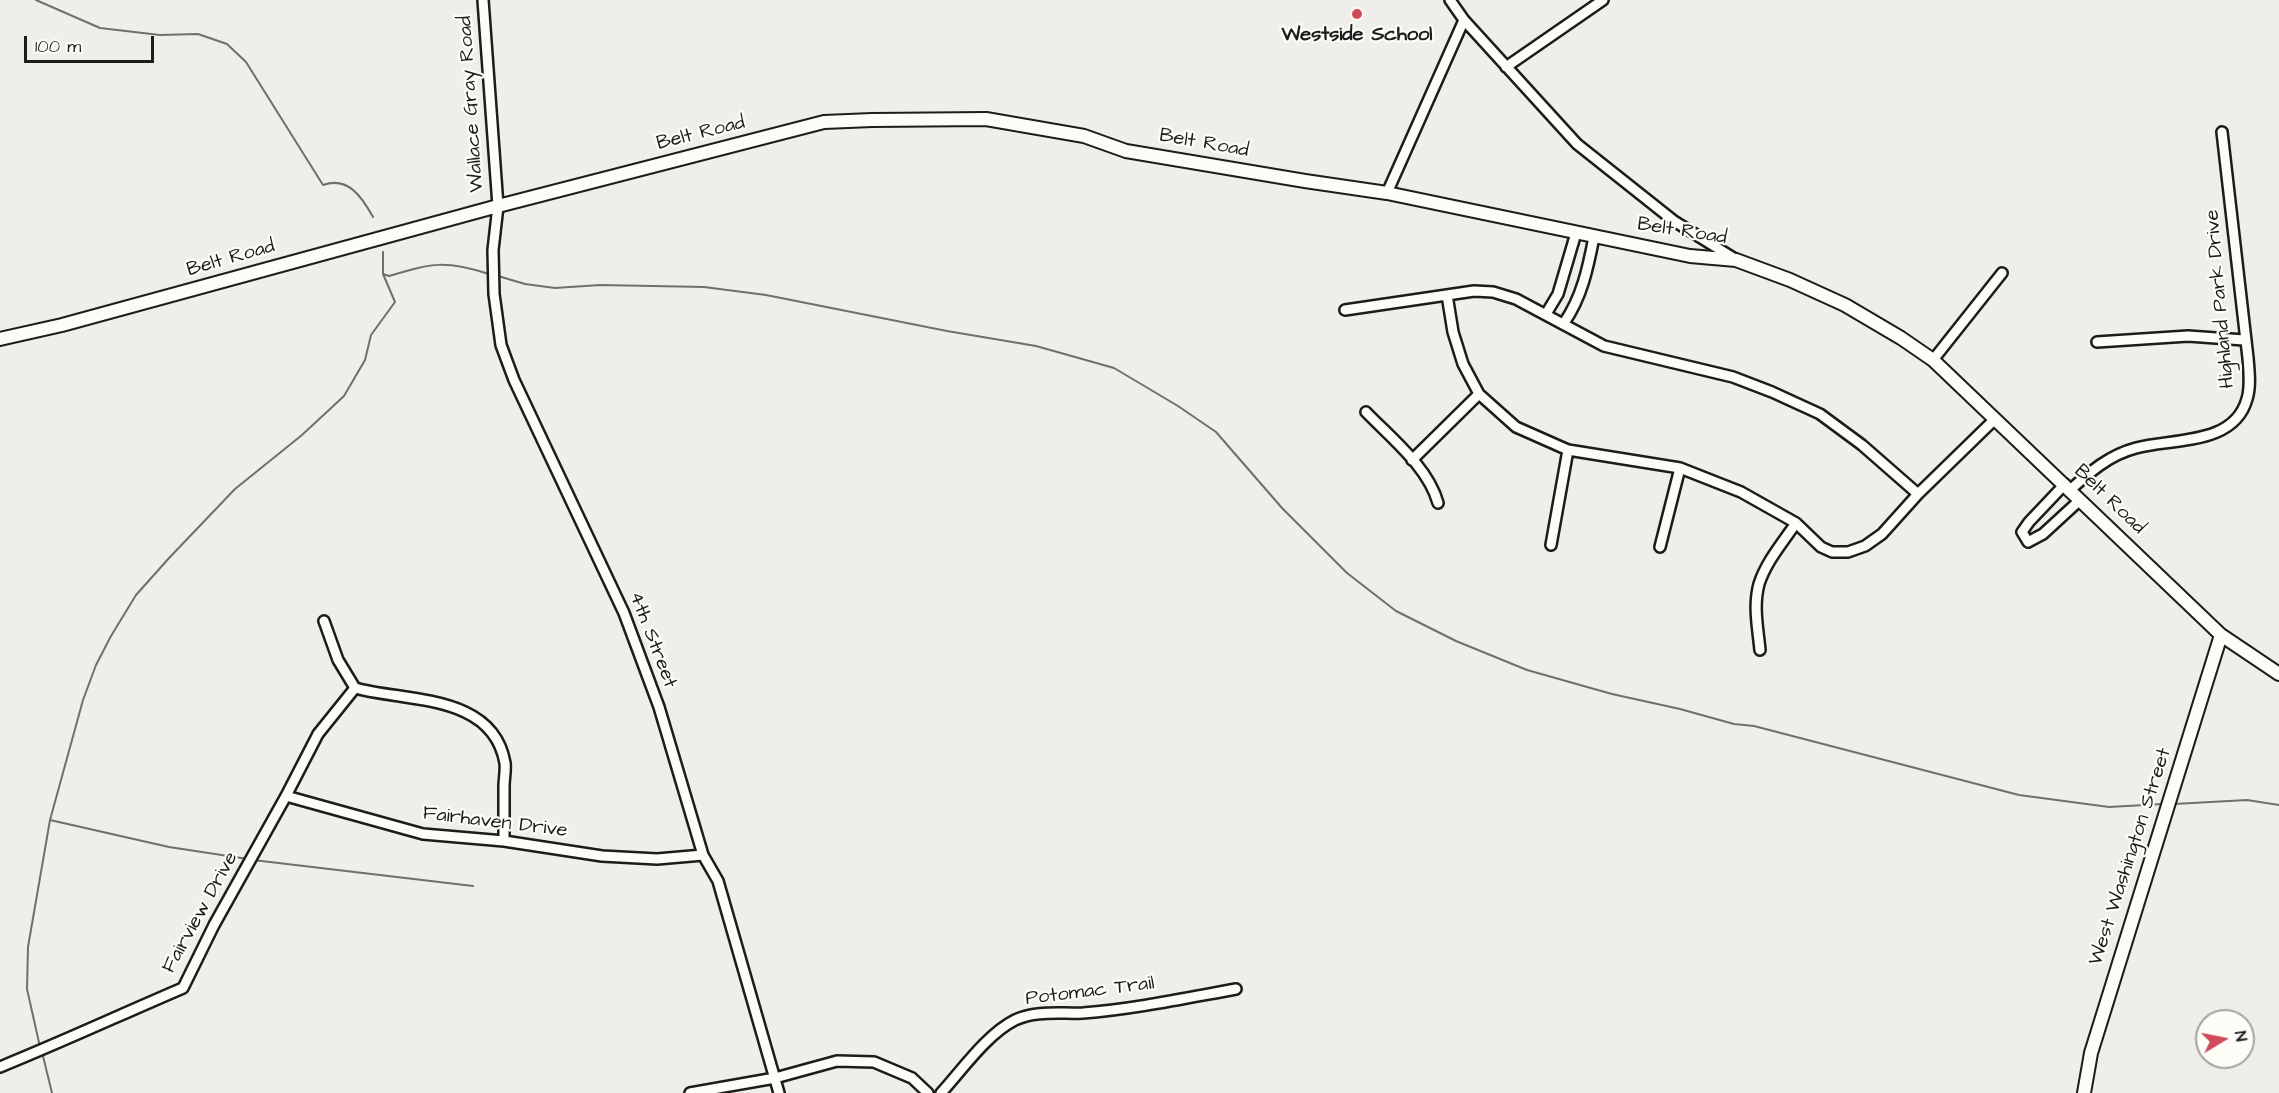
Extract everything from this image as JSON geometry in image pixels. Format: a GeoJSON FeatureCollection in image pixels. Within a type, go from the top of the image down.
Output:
{"type":"FeatureCollection","features":[{"type":"Feature","properties":{"kind":"street","name":"Wallace Gray Road"},"geometry":{"type":"LineString","coordinates":[[483,0],[498,206]]}},
{"type":"Feature","properties":{"kind":"street"},"geometry":{"type":"LineString","coordinates":[[1450,0],[1464,20],[1577,144],[1674,221],[1736,260]]}},
{"type":"Feature","properties":{"kind":"street"},"geometry":{"type":"LineString","coordinates":[[1506,66],[1603,0]]}},
{"type":"Feature","properties":{"kind":"street"},"geometry":{"type":"LineString","coordinates":[[1387,193],[1464,20]]}},
{"type":"Feature","properties":{"kind":"street","name":"Belt Road"},"geometry":{"type":"LineString","coordinates":[[0,339],[62,325],[498,206],[824,122],[986,119],[1084,136],[1126,151],[1305,182],[1387,193],[1690,256],[1736,260],[1790,280],[1845,305],[1933,360],[2221,635],[2279,675]]}},
{"type":"Feature","properties":{"kind":"street","name":"Highland Park Drive"},"geometry":{"type":"LineString","coordinates":[[2080,500],[2043,534],[2028,542],[2022,532],[2029,522],[2068,487],[2105,461],[2137,447],[2210,436],[2225,428],[2238,416],[2247,401],[2249,383],[2223,132]]}},
{"type":"Feature","properties":{"kind":"street","name":"4th Street"},"geometry":{"type":"LineString","coordinates":[[498,206],[493,250],[494,294],[501,345],[514,380],[624,613],[659,707],[703,855],[718,881],[779,1093]]}},
{"type":"Feature","properties":{"kind":"street"},"geometry":{"type":"LineString","coordinates":[[1546,314],[1558,294],[1576,233]]}},
{"type":"Feature","properties":{"kind":"street"},"geometry":{"type":"LineString","coordinates":[[1564,323],[1574,308],[1582,289],[1594,237]]}},
{"type":"Feature","properties":{"kind":"street"},"geometry":{"type":"LineString","coordinates":[[1933,360],[2002,273]]}},
{"type":"Feature","properties":{"kind":"street"},"geometry":{"type":"LineString","coordinates":[[1345,310],[1474,291],[1493,292],[1516,299],[1604,346],[1733,377],[1820,414],[1862,445],[1918,494]]}},
{"type":"Feature","properties":{"kind":"street"},"geometry":{"type":"LineString","coordinates":[[1448,295],[1453,332],[1463,364],[1479,394],[1516,427],[1568,450],[1680,468],[1741,492],[1796,523],[1821,547],[1832,552],[1848,552],[1866,546],[1882,534],[1918,494],[1995,419]]}},
{"type":"Feature","properties":{"kind":"street"},"geometry":{"type":"LineString","coordinates":[[2097,342],[2188,336],[2244,340]]}},
{"type":"Feature","properties":{"kind":"street"},"geometry":{"type":"LineString","coordinates":[[1412,460],[1479,394]]}},
{"type":"Feature","properties":{"kind":"street"},"geometry":{"type":"LineString","coordinates":[[1366,412],[1412,460],[1435,490],[1438,502]]}},
{"type":"Feature","properties":{"kind":"street"},"geometry":{"type":"LineString","coordinates":[[1551,545],[1568,450]]}},
{"type":"Feature","properties":{"kind":"street"},"geometry":{"type":"LineString","coordinates":[[1660,547],[1680,468]]}},
{"type":"Feature","properties":{"kind":"street"},"geometry":{"type":"LineString","coordinates":[[1760,650],[1756,614],[1759,584],[1774,554],[1796,523]]}},
{"type":"Feature","properties":{"kind":"street"},"geometry":{"type":"LineString","coordinates":[[324,621],[338,660],[355,688],[379,695],[417,698],[454,706],[485,725],[497,742],[505,763],[504,841]]}},
{"type":"Feature","properties":{"kind":"street","name":"West Washington Street"},"geometry":{"type":"LineString","coordinates":[[2084,1093],[2091,1053],[2221,635]]}},
{"type":"Feature","properties":{"kind":"street","name":"Fairview Drive"},"geometry":{"type":"LineString","coordinates":[[0,1067],[77,1036],[112,1018],[183,988],[214,925],[318,734],[355,688]]}},
{"type":"Feature","properties":{"kind":"street","name":"Fairhaven Drive"},"geometry":{"type":"LineString","coordinates":[[286,796],[423,834],[504,841],[602,856],[657,859],[703,855]]}},
{"type":"Feature","properties":{"kind":"street","name":"Potomac Trail"},"geometry":{"type":"LineString","coordinates":[[940,1093],[996,1032],[1016,1019],[1037,1013],[1083,1013],[1236,990]]}},
{"type":"Feature","properties":{"kind":"street"},"geometry":{"type":"LineString","coordinates":[[690,1093],[775,1078],[837,1062],[874,1062],[912,1078],[928,1093]]}},
{"type":"Feature","properties":{"kind":"waterway"},"geometry":{"type":"LineString","coordinates":[[36,0],[100,28],[160,35],[198,34],[227,44],[246,62],[323,185],[340,183],[347,186],[359,196],[373,217]]}},
{"type":"Feature","properties":{"kind":"waterway"},"geometry":{"type":"LineString","coordinates":[[40,1047],[27,989],[28,947],[50,820],[83,700],[96,665],[136,595],[170,557],[235,489],[302,435],[344,396],[365,360],[371,335],[395,302],[383,274],[383,252]]}},
{"type":"Feature","properties":{"kind":"waterway"},"geometry":{"type":"LineString","coordinates":[[383,274],[389,276],[439,265],[450,265],[489,274]]}},
{"type":"Feature","properties":{"kind":"waterway"},"geometry":{"type":"LineString","coordinates":[[498,276],[525,284],[555,288],[600,285],[704,287],[766,295],[1036,346],[1114,368],[1178,406],[1216,432],[1282,508],[1347,573],[1396,611],[1456,641],[1527,670],[1612,694],[1734,724],[1754,726],[2019,795],[2109,807],[2163,804]]}},
{"type":"Feature","properties":{"kind":"waterway"},"geometry":{"type":"LineString","coordinates":[[2174,804],[2247,800],[2279,805]]}},
{"type":"Feature","properties":{"kind":"waterway"},"geometry":{"type":"LineString","coordinates":[[50,820],[169,847],[248,859]]}},
{"type":"Feature","properties":{"kind":"waterway"},"geometry":{"type":"LineString","coordinates":[[253,860],[473,886]]}},
{"type":"Feature","properties":{"kind":"waterway"},"geometry":{"type":"LineString","coordinates":[[42,1052],[52,1093]]}},
{"type":"Feature","properties":{"kind":"place","name":"Westside School"},"geometry":{"type":"Point","coordinates":[1357,14]}}]}
